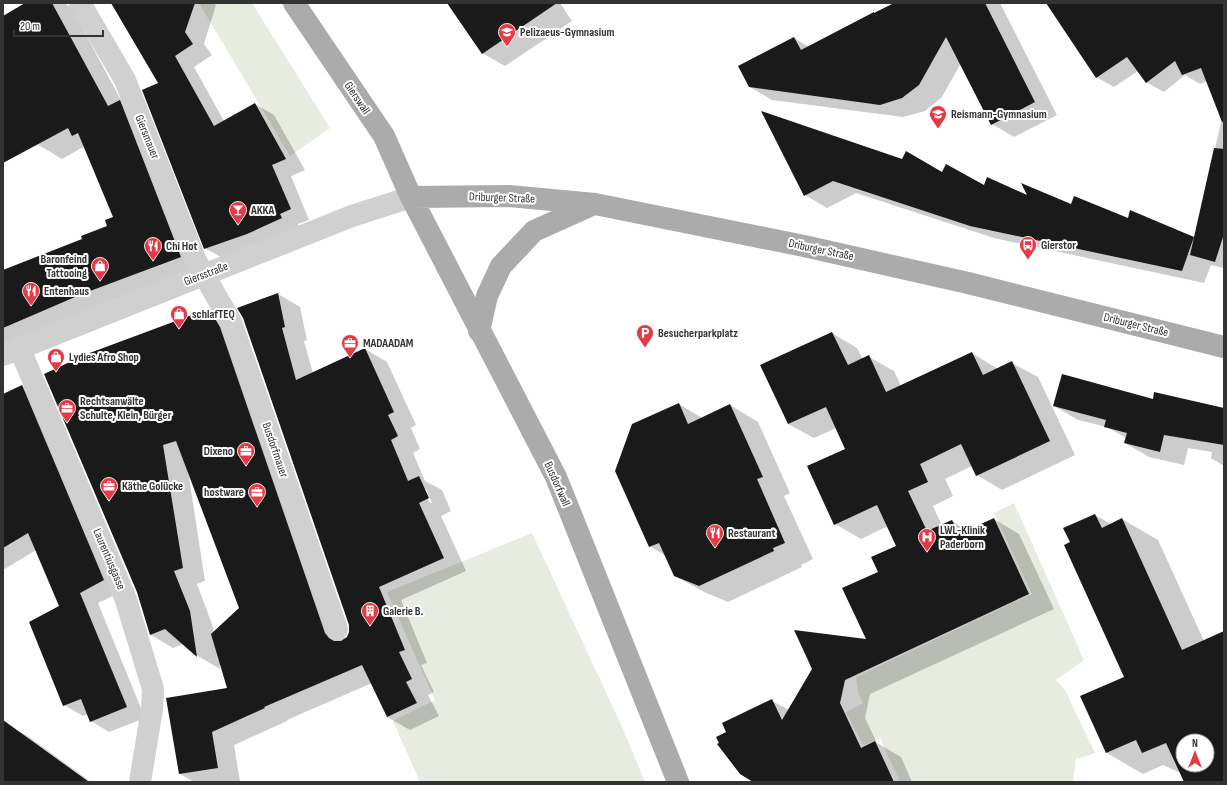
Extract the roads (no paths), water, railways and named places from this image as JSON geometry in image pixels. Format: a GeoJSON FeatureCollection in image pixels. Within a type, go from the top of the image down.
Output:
{"type":"FeatureCollection","features":[{"type":"Feature","properties":{"kind":"main road","name":"Gierswall"},"geometry":{"type":"LineString","coordinates":[[294,3],[384,136],[411,197]]}},
{"type":"Feature","properties":{"kind":"main road","name":"Driburger Straße"},"geometry":{"type":"LineString","coordinates":[[411,197],[509,196],[595,204],[812,248],[968,283],[1224,347]]}},
{"type":"Feature","properties":{"kind":"main road","name":"Busdorfwall"},"geometry":{"type":"LineString","coordinates":[[411,197],[479,331],[556,477],[678,782]]}},
{"type":"Feature","properties":{"kind":"main road"},"geometry":{"type":"LineString","coordinates":[[479,331],[487,296],[501,266],[534,231],[595,204]]}},
{"type":"Feature","properties":{"kind":"street","name":"Giersmauer"},"geometry":{"type":"LineString","coordinates":[[80,3],[124,80],[195,259],[205,275]]}},
{"type":"Feature","properties":{"kind":"street","name":"Giersstraße"},"geometry":{"type":"LineString","coordinates":[[11,351],[352,216],[411,197]]}},
{"type":"Feature","properties":{"kind":"street","name":"Busdorfmauer"},"geometry":{"type":"LineString","coordinates":[[205,275],[232,322],[337,629]]}},
{"type":"Feature","properties":{"kind":"street","name":"Laurentiusgasse"},"geometry":{"type":"LineString","coordinates":[[11,351],[125,597],[153,689],[152,709],[140,782]]}},
{"type":"Feature","properties":{"kind":"place","name":"Pelizaeus-Gymnasium"},"geometry":{"type":"Point","coordinates":[507,47]}},
{"type":"Feature","properties":{"kind":"place","name":"Reismann-Gymnasium"},"geometry":{"type":"Point","coordinates":[938,129]}},
{"type":"Feature","properties":{"kind":"place","name":"AKKA"},"geometry":{"type":"Point","coordinates":[238,225]}},
{"type":"Feature","properties":{"kind":"place","name":"Gierstor"},"geometry":{"type":"Point","coordinates":[1028,260]}},
{"type":"Feature","properties":{"kind":"place","name":"Chi Hot"},"geometry":{"type":"Point","coordinates":[153,261]}},
{"type":"Feature","properties":{"kind":"place","name":"Baronfeind Tattooing"},"geometry":{"type":"Point","coordinates":[100,281]}},
{"type":"Feature","properties":{"kind":"place","name":"Entenhaus"},"geometry":{"type":"Point","coordinates":[31,306]}},
{"type":"Feature","properties":{"kind":"place","name":"schlafTEQ"},"geometry":{"type":"Point","coordinates":[179,329]}},
{"type":"Feature","properties":{"kind":"place","name":"Besucherparkplatz"},"geometry":{"type":"Point","coordinates":[645,348]}},
{"type":"Feature","properties":{"kind":"place","name":"MADAADAM"},"geometry":{"type":"Point","coordinates":[350,358]}},
{"type":"Feature","properties":{"kind":"place","name":"Lydies Afro Shop"},"geometry":{"type":"Point","coordinates":[56,372]}},
{"type":"Feature","properties":{"kind":"place","name":"Rechtsanwälte Schulte, Klein, Bürger"},"geometry":{"type":"Point","coordinates":[67,423]}},
{"type":"Feature","properties":{"kind":"place","name":"Dixeno"},"geometry":{"type":"Point","coordinates":[246,466]}},
{"type":"Feature","properties":{"kind":"place","name":"Käthe Golücke"},"geometry":{"type":"Point","coordinates":[109,501]}},
{"type":"Feature","properties":{"kind":"place","name":"hostware"},"geometry":{"type":"Point","coordinates":[257,507]}},
{"type":"Feature","properties":{"kind":"place","name":"Restaurant"},"geometry":{"type":"Point","coordinates":[715,548]}},
{"type":"Feature","properties":{"kind":"place","name":"LWL-Klinik Paderborn"},"geometry":{"type":"Point","coordinates":[927,552]}},
{"type":"Feature","properties":{"kind":"place","name":"Galerie B."},"geometry":{"type":"Point","coordinates":[370,626]}}]}
